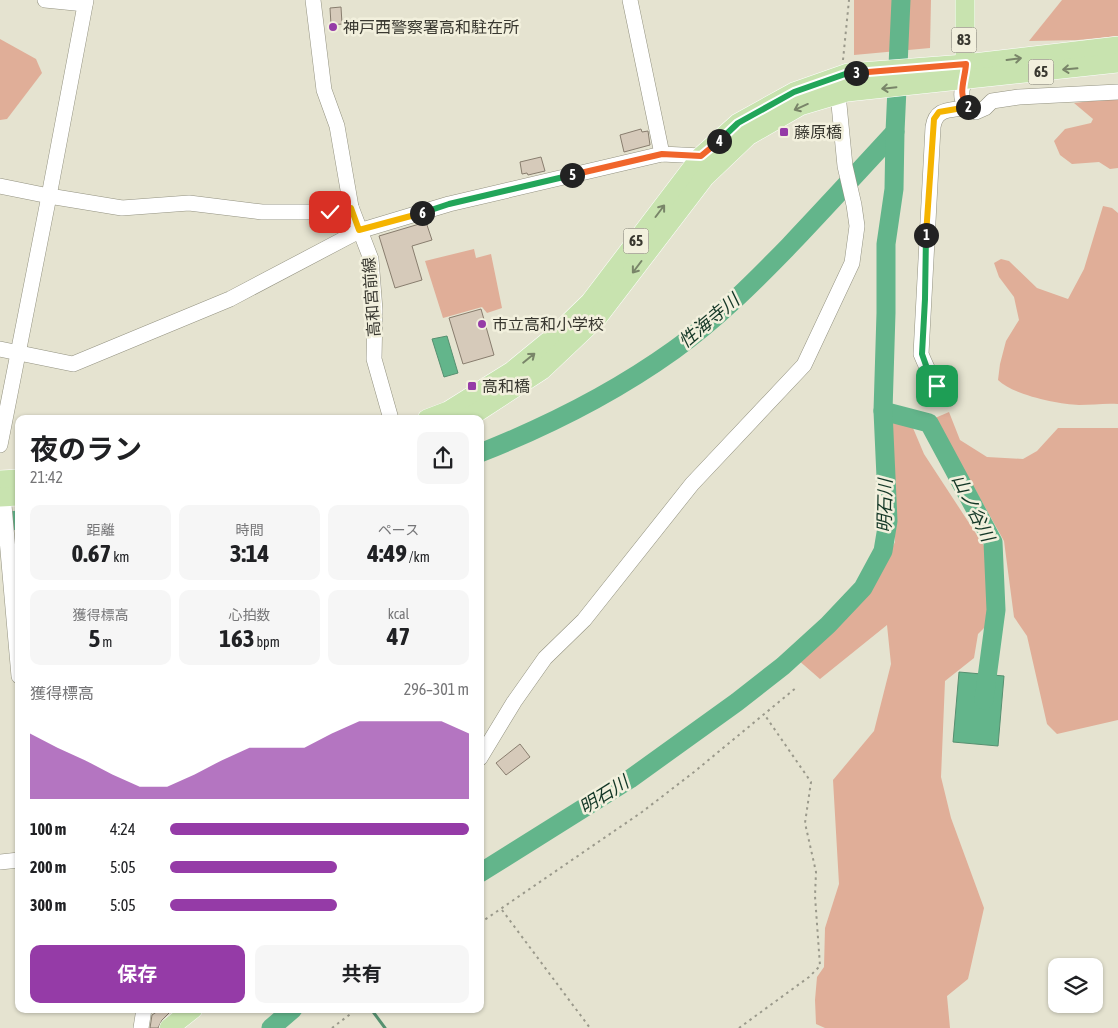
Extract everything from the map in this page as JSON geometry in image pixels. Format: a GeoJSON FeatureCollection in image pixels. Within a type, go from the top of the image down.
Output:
{"type":"FeatureCollection","features":[{"type":"Feature","properties":{"kind":"main road","name":"83"},"geometry":{"type":"LineString","coordinates":[[965,0],[965,72]]}},
{"type":"Feature","properties":{"kind":"main road","name":"65"},"geometry":{"type":"LineString","coordinates":[[965,72],[1118,46]]}},
{"type":"Feature","properties":{"kind":"main road","name":"65"},"geometry":{"type":"LineString","coordinates":[[438,415],[448,411],[512,372],[557,334],[590,302],[701,156],[738,123],[794,92],[843,84],[965,72],[1118,63]]}},
{"type":"Feature","properties":{"kind":"main road","name":"65"},"geometry":{"type":"LineString","coordinates":[[472,415],[542,370],[598,317],[705,177],[748,136],[843,84]]}},
{"type":"Feature","properties":{"kind":"main road"},"geometry":{"type":"LineString","coordinates":[[0,480],[15,479]]}},
{"type":"Feature","properties":{"kind":"main road"},"geometry":{"type":"LineString","coordinates":[[169,1028],[187,1013]]}},
{"type":"Feature","properties":{"kind":"street"},"geometry":{"type":"LineString","coordinates":[[0,445],[85,2],[45,0]]}},
{"type":"Feature","properties":{"kind":"street","name":"高和宮前線"},"geometry":{"type":"LineString","coordinates":[[313,0],[324,90],[338,126],[351,208],[371,259],[375,310],[374,359],[390,415]]}},
{"type":"Feature","properties":{"kind":"street"},"geometry":{"type":"LineString","coordinates":[[630,0],[662,154]]}},
{"type":"Feature","properties":{"kind":"street"},"geometry":{"type":"LineString","coordinates":[[965,72],[961,91],[963,101],[976,112],[985,108],[992,101],[1019,97],[1118,92]]}},
{"type":"Feature","properties":{"kind":"street"},"geometry":{"type":"LineString","coordinates":[[484,751],[514,702],[545,658],[584,620],[692,484],[804,365],[852,263],[857,226],[845,166],[843,84]]}},
{"type":"Feature","properties":{"kind":"street"},"geometry":{"type":"LineString","coordinates":[[948,399],[928,371],[922,354],[933,127],[934,119],[939,112],[968,107]]}},
{"type":"Feature","properties":{"kind":"street"},"geometry":{"type":"LineString","coordinates":[[0,349],[73,364],[230,299],[359,230],[449,204],[662,154],[701,156]]}},
{"type":"Feature","properties":{"kind":"street"},"geometry":{"type":"LineString","coordinates":[[0,186],[122,208],[189,203],[262,212],[330,212],[351,208]]}},
{"type":"Feature","properties":{"kind":"street"},"geometry":{"type":"LineString","coordinates":[[4,498],[15,633]]}},
{"type":"Feature","properties":{"kind":"street"},"geometry":{"type":"LineString","coordinates":[[0,862],[15,860]]}},
{"type":"Feature","properties":{"kind":"street"},"geometry":{"type":"LineString","coordinates":[[142,1028],[144,1013]]}},
{"type":"Feature","properties":{"kind":"path"},"geometry":{"type":"LineString","coordinates":[[843,84],[843,62],[849,0]]}},
{"type":"Feature","properties":{"kind":"path"},"geometry":{"type":"LineString","coordinates":[[484,921],[642,812],[797,687]]}},
{"type":"Feature","properties":{"kind":"path"},"geometry":{"type":"LineString","coordinates":[[738,1028],[809,977],[820,966],[815,896],[816,872],[805,822],[811,782],[764,714]]}},
{"type":"Feature","properties":{"kind":"path"},"geometry":{"type":"LineString","coordinates":[[502,910],[590,1028]]}},
{"type":"Feature","properties":{"kind":"path"},"geometry":{"type":"LineString","coordinates":[[332,1028],[352,1013]]}},
{"type":"Feature","properties":{"kind":"shaded area"},"geometry":{"type":"Polygon","coordinates":[[[854,0],[931,0],[930,48],[854,55],[854,0]]]}},
{"type":"Feature","properties":{"kind":"shaded area"},"geometry":{"type":"Polygon","coordinates":[[[1062,0],[1118,0],[1118,36],[1078,40],[1029,41],[1062,0]]]}},
{"type":"Feature","properties":{"kind":"shaded area"},"geometry":{"type":"Polygon","coordinates":[[[0,39],[36,59],[42,73],[7,119],[0,120],[0,39]]]}},
{"type":"Feature","properties":{"kind":"shaded area"},"geometry":{"type":"Polygon","coordinates":[[[1118,98],[1118,168],[1110,169],[1099,162],[1072,164],[1060,155],[1054,141],[1065,129],[1091,123],[1093,119],[1074,103],[1118,98]]]}},
{"type":"Feature","properties":{"kind":"shaded area"},"geometry":{"type":"Polygon","coordinates":[[[1103,206],[1112,208],[1118,213],[1118,404],[1070,404],[1036,398],[1014,390],[998,380],[1006,341],[1019,320],[1014,297],[999,277],[994,263],[1001,259],[1009,261],[1037,288],[1068,299],[1084,269],[1103,206]]]}},
{"type":"Feature","properties":{"kind":"shaded area"},"geometry":{"type":"Polygon","coordinates":[[[474,249],[476,258],[491,254],[502,308],[487,313],[482,307],[443,318],[425,261],[474,249]]]}},
{"type":"Feature","properties":{"kind":"shaded area"},"geometry":{"type":"Polygon","coordinates":[[[447,336],[458,373],[444,377],[432,339],[447,336]]]}},
{"type":"Feature","properties":{"kind":"shaded area"},"geometry":{"type":"Polygon","coordinates":[[[949,412],[960,440],[987,457],[1023,459],[1037,451],[1058,428],[1118,428],[1118,720],[1057,734],[1047,724],[1027,636],[1014,617],[1004,541],[935,418],[949,412]]]}},
{"type":"Feature","properties":{"kind":"shaded area"},"geometry":{"type":"Polygon","coordinates":[[[892,420],[913,428],[924,454],[988,552],[987,625],[978,634],[974,658],[945,681],[941,777],[951,818],[984,908],[968,979],[947,996],[950,1028],[825,1028],[816,1024],[815,1000],[817,977],[824,967],[825,928],[839,884],[833,780],[874,731],[891,664],[887,625],[820,679],[797,659],[873,586],[895,542],[892,420]]]}},
{"type":"Feature","properties":{"kind":"shaded area"},"geometry":{"type":"Polygon","coordinates":[[[959,672],[1004,676],[998,746],[953,742],[959,672]]]}},
{"type":"Feature","properties":{"kind":"building"},"geometry":{"type":"Polygon","coordinates":[[[341,7],[342,24],[331,25],[330,8],[341,7]]]}},
{"type":"Feature","properties":{"kind":"building"},"geometry":{"type":"Polygon","coordinates":[[[641,129],[642,132],[648,131],[650,145],[624,152],[620,135],[641,129]]]}},
{"type":"Feature","properties":{"kind":"building"},"geometry":{"type":"Polygon","coordinates":[[[541,157],[545,171],[528,175],[527,173],[522,174],[520,162],[541,157]]]}},
{"type":"Feature","properties":{"kind":"building"},"geometry":{"type":"Polygon","coordinates":[[[426,222],[432,240],[412,246],[422,280],[395,288],[379,236],[426,222]]]}},
{"type":"Feature","properties":{"kind":"building"},"geometry":{"type":"Polygon","coordinates":[[[481,309],[494,355],[463,364],[449,318],[481,309]]]}},
{"type":"Feature","properties":{"kind":"building"},"geometry":{"type":"Polygon","coordinates":[[[520,744],[530,757],[506,775],[496,763],[520,744]]]}},
{"type":"Feature","properties":{"kind":"building"},"geometry":{"type":"Polygon","coordinates":[[[155,1013],[169,1013],[162,1020],[158,1028],[150,1028],[152,1015],[155,1013]]]}},
{"type":"Feature","properties":{"kind":"waterway","name":"明石川"},"geometry":{"type":"LineString","coordinates":[[484,870],[630,779],[737,702],[783,666],[828,625],[863,588],[883,551],[888,521],[883,411],[886,244],[894,189],[901,0]]}},
{"type":"Feature","properties":{"kind":"waterway","name":"性海寺川"},"geometry":{"type":"LineString","coordinates":[[484,451],[531,432],[580,408],[651,366],[690,338],[734,301],[762,274],[895,132]]}},
{"type":"Feature","properties":{"kind":"waterway","name":"山ノ谷川"},"geometry":{"type":"LineString","coordinates":[[883,411],[929,423],[993,542],[996,610],[984,700]]}},
{"type":"Feature","properties":{"kind":"waterway","name":"性海寺川"},"geometry":{"type":"LineString","coordinates":[[0,522],[15,520]]}},
{"type":"Feature","properties":{"kind":"waterway","name":"明石川"},"geometry":{"type":"LineString","coordinates":[[271,1028],[288,1013]]}},
{"type":"Feature","properties":{"kind":"waterway"},"geometry":{"type":"LineString","coordinates":[[374,1013],[385,1028]]}},
{"type":"Feature","properties":{"kind":"place","name":"神戸西警察署高和駐在所"},"geometry":{"type":"Point","coordinates":[333,27]}},
{"type":"Feature","properties":{"kind":"place","name":"藤原橋"},"geometry":{"type":"Point","coordinates":[784,132]}},
{"type":"Feature","properties":{"kind":"place","name":"市立高和小学校"},"geometry":{"type":"Point","coordinates":[482,324]}},
{"type":"Feature","properties":{"kind":"place","name":"高和橋"},"geometry":{"type":"Point","coordinates":[472,386]}},
{"type":"Feature","properties":{"kind":"route"},"geometry":{"type":"LineString","coordinates":[[330,212],[351,208],[359,230],[449,204],[662,154],[701,156],[738,123],[794,92],[848,73],[966,64],[965,80],[961,91],[963,101],[968,107],[939,112],[934,119],[933,127],[922,354],[928,371],[937,386]]}}]}
